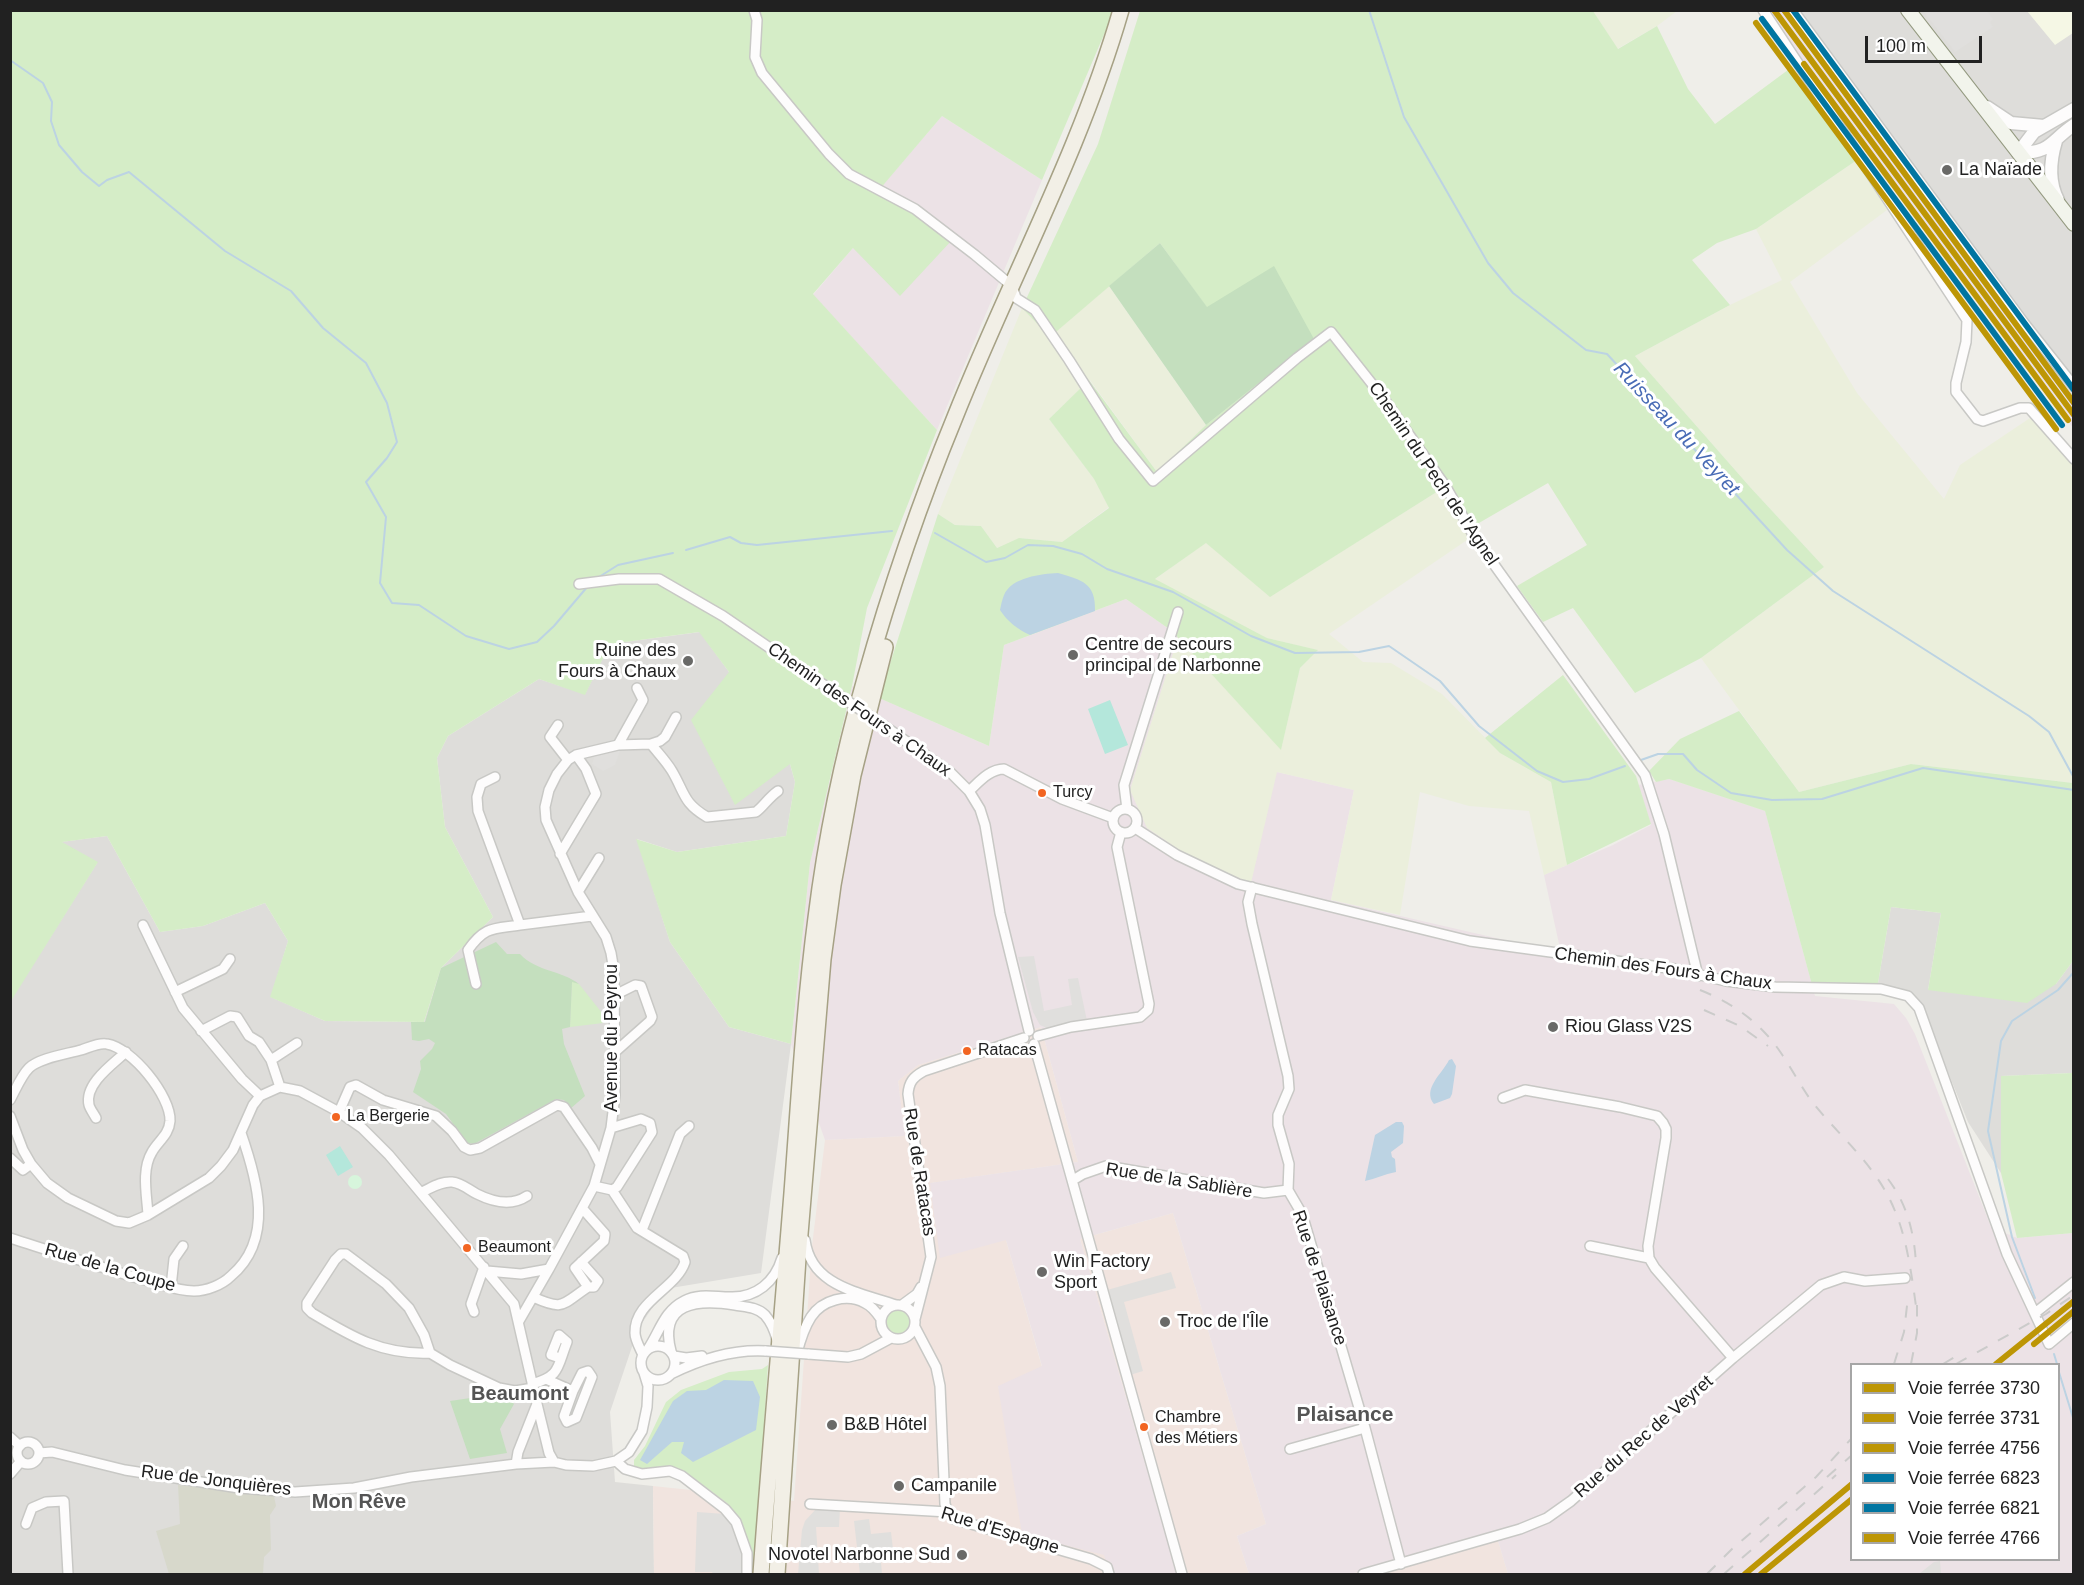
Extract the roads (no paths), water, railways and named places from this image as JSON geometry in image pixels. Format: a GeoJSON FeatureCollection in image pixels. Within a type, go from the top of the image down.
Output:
{"type":"FeatureCollection","features":[{"type":"Feature","properties":{"kind":"main road"},"geometry":{"type":"LineString","coordinates":[[777,1575],[802,1216],[823,959],[833,885],[853,775],[889,630],[911,557],[939,478],[1082,124],[1121,10]]}},
{"type":"Feature","properties":{"kind":"main road"},"geometry":{"type":"LineString","coordinates":[[761,1575],[805,1019],[816,916],[837,792],[881,625],[910,534],[955,416],[1097,108],[1128,10]]}},
{"type":"Feature","properties":{"kind":"main road"},"geometry":{"type":"LineString","coordinates":[[1908,10],[2073,224]]}},
{"type":"Feature","properties":{"kind":"street","name":"Chemin du Pech de l'Agnel"},"geometry":{"type":"LineString","coordinates":[[754,10],[757,20],[755,57],[762,73],[829,154],[849,174],[915,209],[975,255],[1035,310],[1070,360],[1119,439],[1153,481],[1297,358],[1331,332],[1390,407],[1446,487],[1475,537],[1645,775],[1664,834],[1698,976]]}},
{"type":"Feature","properties":{"kind":"street"},"geometry":{"type":"LineString","coordinates":[[1763,10],[1967,320],[1966,342],[1956,392],[1977,419],[1983,421],[2020,408],[2029,408],[2073,459]]}},
{"type":"Feature","properties":{"kind":"street"},"geometry":{"type":"LineString","coordinates":[[1793,10],[2073,386]]}},
{"type":"Feature","properties":{"kind":"street"},"geometry":{"type":"LineString","coordinates":[[1973,95],[2011,123],[2044,126]]}},
{"type":"Feature","properties":{"kind":"street"},"geometry":{"type":"LineString","coordinates":[[2018,153],[2029,137],[2073,109]]}},
{"type":"Feature","properties":{"kind":"street"},"geometry":{"type":"LineString","coordinates":[[2073,125],[2059,135],[2051,162],[2052,186],[2056,197],[2073,224]]}},
{"type":"Feature","properties":{"kind":"street"},"geometry":{"type":"LineString","coordinates":[[2018,153],[2039,151],[2056,141]]}},
{"type":"Feature","properties":{"kind":"street","name":"Chemin des Fours à Chaux"},"geometry":{"type":"LineString","coordinates":[[579,584],[620,579],[659,579],[731,621],[951,773],[969,791],[980,809],[985,825],[1000,913],[1031,1037],[1182,1575]]}},
{"type":"Feature","properties":{"kind":"street"},"geometry":{"type":"LineString","coordinates":[[1127,809],[1124,785],[1178,612]]}},
{"type":"Feature","properties":{"kind":"street"},"geometry":{"type":"LineString","coordinates":[[618,744],[643,700],[637,688]]}},
{"type":"Feature","properties":{"kind":"street"},"geometry":{"type":"LineString","coordinates":[[572,758],[618,744],[651,744],[660,741],[665,737],[676,717]]}},
{"type":"Feature","properties":{"kind":"street"},"geometry":{"type":"LineString","coordinates":[[558,725],[550,737],[586,769],[596,794],[560,854]]}},
{"type":"Feature","properties":{"kind":"street"},"geometry":{"type":"LineString","coordinates":[[651,744],[666,761],[688,804],[706,818],[756,812],[778,791]]}},
{"type":"Feature","properties":{"kind":"street","name":"Avenue du Peyrou"},"geometry":{"type":"LineString","coordinates":[[519,1321],[594,1186],[611,1128],[615,1095],[614,971],[611,953],[606,937],[578,892],[546,820],[545,807],[552,784],[557,774],[572,758]]}},
{"type":"Feature","properties":{"kind":"street"},"geometry":{"type":"LineString","coordinates":[[969,791],[992,772],[1004,769],[1062,799],[1113,818]]}},
{"type":"Feature","properties":{"kind":"street"},"geometry":{"type":"LineString","coordinates":[[495,777],[482,784],[477,797],[478,811],[520,925]]}},
{"type":"Feature","properties":{"kind":"street"},"geometry":{"type":"LineString","coordinates":[[1127,809],[1135,814],[1137,823],[1135,828],[1126,833],[1121,832],[1116,829],[1113,818],[1119,811],[1127,809]]}},
{"type":"Feature","properties":{"kind":"street","name":"Chemin des Fours à Chaux"},"geometry":{"type":"LineString","coordinates":[[1135,828],[1177,855],[1238,884],[1470,941],[1675,969],[1698,976],[1775,987],[1881,988],[1908,996],[1919,1008],[2007,1254],[2049,1344],[2073,1323]]}},
{"type":"Feature","properties":{"kind":"street","name":"Rue de Ratacas"},"geometry":{"type":"LineString","coordinates":[[915,1323],[931,1257],[908,1094],[909,1085],[915,1076],[924,1071],[1031,1037],[1071,1027],[1140,1017],[1148,1010],[1149,1004],[1117,847],[1121,832]]}},
{"type":"Feature","properties":{"kind":"street"},"geometry":{"type":"LineString","coordinates":[[578,892],[599,858]]}},
{"type":"Feature","properties":{"kind":"street","name":"Rue de Plaisance"},"geometry":{"type":"LineString","coordinates":[[1252,888],[1248,902],[1252,924],[1288,1076],[1289,1089],[1278,1114],[1278,1125],[1289,1164],[1288,1190],[1302,1214],[1365,1428],[1401,1564]]}},
{"type":"Feature","properties":{"kind":"street"},"geometry":{"type":"LineString","coordinates":[[476,984],[468,950],[486,930],[592,916]]}},
{"type":"Feature","properties":{"kind":"street"},"geometry":{"type":"LineString","coordinates":[[143,926],[183,1008],[242,1079],[260,1096]]}},
{"type":"Feature","properties":{"kind":"street"},"geometry":{"type":"LineString","coordinates":[[175,992],[223,969],[230,959]]}},
{"type":"Feature","properties":{"kind":"street"},"geometry":{"type":"LineString","coordinates":[[613,996],[635,985],[641,986],[652,1017],[615,1052]]}},
{"type":"Feature","properties":{"kind":"street"},"geometry":{"type":"LineString","coordinates":[[201,1031],[230,1016],[237,1017],[249,1036],[259,1042],[271,1060],[280,1087]]}},
{"type":"Feature","properties":{"kind":"street"},"geometry":{"type":"LineString","coordinates":[[10,1100],[24,1075],[34,1064],[105,1043],[126,1052],[137,1060],[167,1102],[170,1122],[164,1138],[147,1163],[148,1215]]}},
{"type":"Feature","properties":{"kind":"street"},"geometry":{"type":"LineString","coordinates":[[271,1060],[297,1043]]}},
{"type":"Feature","properties":{"kind":"street"},"geometry":{"type":"LineString","coordinates":[[96,1118],[89,1105],[89,1095],[93,1085],[126,1052]]}},
{"type":"Feature","properties":{"kind":"street"},"geometry":{"type":"LineString","coordinates":[[339,1112],[350,1087],[356,1085],[383,1100],[436,1116],[452,1131],[464,1147],[470,1150],[480,1148],[558,1105],[564,1107],[600,1164]]}},
{"type":"Feature","properties":{"kind":"street"},"geometry":{"type":"LineString","coordinates":[[10,1116],[23,1150],[47,1183],[68,1198],[116,1221],[129,1223],[148,1215],[209,1178],[233,1150],[253,1105],[260,1096],[280,1087],[300,1091],[339,1112],[369,1135],[389,1155],[514,1304],[532,1386],[549,1453],[554,1462]]}},
{"type":"Feature","properties":{"kind":"street"},"geometry":{"type":"LineString","coordinates":[[1503,1098],[1525,1090],[1657,1116],[1663,1123],[1666,1138],[1648,1246],[1649,1258],[1732,1358]]}},
{"type":"Feature","properties":{"kind":"street"},"geometry":{"type":"LineString","coordinates":[[611,1128],[641,1119],[650,1123],[652,1132],[617,1187],[612,1190]]}},
{"type":"Feature","properties":{"kind":"street"},"geometry":{"type":"LineString","coordinates":[[642,1230],[680,1134],[688,1126]]}},
{"type":"Feature","properties":{"kind":"street","name":"Rue de la Coupe"},"geometry":{"type":"LineString","coordinates":[[10,1238],[171,1287],[192,1291],[205,1290],[228,1280],[242,1267],[255,1242],[260,1211],[255,1172],[241,1132]]}},
{"type":"Feature","properties":{"kind":"street"},"geometry":{"type":"LineString","coordinates":[[10,1158],[23,1170],[31,1164]]}},
{"type":"Feature","properties":{"kind":"street","name":"Rue de la Sablière"},"geometry":{"type":"LineString","coordinates":[[1072,1180],[1106,1166],[1264,1193],[1288,1190]]}},
{"type":"Feature","properties":{"kind":"street"},"geometry":{"type":"LineString","coordinates":[[422,1192],[450,1181],[478,1195],[505,1202],[518,1201],[527,1196]]}},
{"type":"Feature","properties":{"kind":"street"},"geometry":{"type":"LineString","coordinates":[[594,1186],[612,1190],[637,1228],[682,1256],[685,1262],[682,1272],[650,1301],[636,1321],[635,1335],[645,1352]]}},
{"type":"Feature","properties":{"kind":"street"},"geometry":{"type":"LineString","coordinates":[[533,1297],[554,1306],[560,1306],[588,1287],[575,1268],[604,1241],[605,1234],[582,1208]]}},
{"type":"Feature","properties":{"kind":"street"},"geometry":{"type":"LineString","coordinates":[[802,1216],[806,1249],[811,1262],[821,1275],[842,1286],[909,1308],[936,1367],[940,1386],[945,1504],[948,1512]]}},
{"type":"Feature","properties":{"kind":"street"},"geometry":{"type":"LineString","coordinates":[[747,1575],[747,1554],[736,1522],[725,1509],[682,1476],[670,1471],[642,1474],[625,1469],[616,1461],[629,1452],[642,1431],[648,1386],[641,1364],[664,1317],[686,1300],[702,1295],[733,1298],[751,1294],[764,1287],[774,1278],[789,1232]]}},
{"type":"Feature","properties":{"kind":"street"},"geometry":{"type":"LineString","coordinates":[[171,1287],[174,1260],[183,1246]]}},
{"type":"Feature","properties":{"kind":"street"},"geometry":{"type":"LineString","coordinates":[[1590,1246],[1649,1258]]}},
{"type":"Feature","properties":{"kind":"street"},"geometry":{"type":"LineString","coordinates":[[430,1353],[424,1335],[409,1308],[386,1284],[346,1254],[341,1254],[307,1303],[307,1308],[312,1314],[356,1339],[386,1349],[415,1354],[430,1353],[499,1388],[515,1391],[548,1380],[554,1374],[560,1358]]}},
{"type":"Feature","properties":{"kind":"street"},"geometry":{"type":"LineString","coordinates":[[485,1269],[521,1274],[549,1269]]}},
{"type":"Feature","properties":{"kind":"street"},"geometry":{"type":"LineString","coordinates":[[474,1312],[471,1304],[485,1269]]}},
{"type":"Feature","properties":{"kind":"street"},"geometry":{"type":"LineString","coordinates":[[808,1352],[846,1352],[860,1350],[872,1343],[881,1332],[885,1311],[917,1294],[927,1277]]}},
{"type":"Feature","properties":{"kind":"street","name":"Rue du Rec de Veyret"},"geometry":{"type":"LineString","coordinates":[[1364,1575],[1520,1530],[1547,1518],[1597,1479],[1732,1358],[1821,1285],[1844,1277],[1865,1281],[1905,1278]]}},
{"type":"Feature","properties":{"kind":"street"},"geometry":{"type":"LineString","coordinates":[[2035,1313],[2073,1282]]}},
{"type":"Feature","properties":{"kind":"street"},"geometry":{"type":"LineString","coordinates":[[790,1384],[800,1342],[811,1316],[821,1306],[836,1299],[854,1298],[873,1308],[886,1334],[891,1338]]}},
{"type":"Feature","properties":{"kind":"street"},"geometry":{"type":"LineString","coordinates":[[647,1407],[656,1388],[669,1376],[676,1365],[667,1336],[668,1324],[687,1306],[699,1302],[719,1302],[753,1308],[764,1314],[777,1338],[777,1363]]}},
{"type":"Feature","properties":{"kind":"street"},"geometry":{"type":"LineString","coordinates":[[906,1338],[912,1334],[915,1323]]}},
{"type":"Feature","properties":{"kind":"street"},"geometry":{"type":"LineString","coordinates":[[645,1352],[657,1345],[673,1353],[697,1358],[741,1346],[848,1357],[861,1354],[891,1338],[906,1338],[917,1343],[930,1354]]}},
{"type":"Feature","properties":{"kind":"street"},"geometry":{"type":"LineString","coordinates":[[644,1373],[652,1379],[669,1376],[694,1363],[732,1353],[766,1348]]}},
{"type":"Feature","properties":{"kind":"street"},"geometry":{"type":"LineString","coordinates":[[588,1371],[592,1377],[576,1418],[567,1422],[564,1416],[573,1391],[582,1373],[588,1371]]}},
{"type":"Feature","properties":{"kind":"street"},"geometry":{"type":"LineString","coordinates":[[548,1380],[573,1391]]}},
{"type":"Feature","properties":{"kind":"street"},"geometry":{"type":"LineString","coordinates":[[516,1464],[518,1452],[537,1404]]}},
{"type":"Feature","properties":{"kind":"street"},"geometry":{"type":"LineString","coordinates":[[1290,1449],[1365,1428]]}},
{"type":"Feature","properties":{"kind":"street"},"geometry":{"type":"LineString","coordinates":[[10,1437],[20,1446]]}},
{"type":"Feature","properties":{"kind":"street"},"geometry":{"type":"LineString","coordinates":[[23,1443],[36,1445],[39,1453],[37,1460],[24,1464],[17,1454],[23,1443]]}},
{"type":"Feature","properties":{"kind":"street","name":"Rue de Jonquières"},"geometry":{"type":"LineString","coordinates":[[39,1453],[52,1452],[125,1470],[239,1488],[295,1492],[354,1488],[422,1475],[516,1464],[554,1462],[592,1466],[616,1461]]}},
{"type":"Feature","properties":{"kind":"street"},"geometry":{"type":"LineString","coordinates":[[10,1474],[21,1461]]}},
{"type":"Feature","properties":{"kind":"street"},"geometry":{"type":"LineString","coordinates":[[26,1524],[32,1508],[46,1502],[64,1501],[68,1575]]}},
{"type":"Feature","properties":{"kind":"street","name":"Rue d'Espagne"},"geometry":{"type":"LineString","coordinates":[[810,1504],[948,1512],[954,1519],[1091,1559],[1107,1567],[1109,1575]]}},
{"type":"Feature","properties":{"kind":"waterway","name":"Ruisseau du Veyret"},"geometry":{"type":"LineString","coordinates":[[1369,10],[1404,117],[1488,263],[1513,293],[1586,350],[1607,354],[1787,550],[1833,591],[2029,716],[2049,732],[2074,778]]}},
{"type":"Feature","properties":{"kind":"waterway"},"geometry":{"type":"LineString","coordinates":[[10,60],[43,83],[52,102],[51,121],[59,145],[82,172],[99,186],[107,180],[129,172],[225,251],[291,291],[323,328],[366,363],[387,403],[397,442],[387,458],[366,482],[386,517],[380,583],[392,603],[419,605],[466,636],[509,649],[537,642],[588,586]]}},
{"type":"Feature","properties":{"kind":"waterway"},"geometry":{"type":"LineString","coordinates":[[686,550],[730,537],[741,543],[757,545],[892,531]]}},
{"type":"Feature","properties":{"kind":"waterway"},"geometry":{"type":"LineString","coordinates":[[935,533],[986,562],[1005,558],[1028,545],[1053,546],[1082,554],[1107,569],[1173,592],[1251,636],[1295,653],[1359,652],[1389,646],[1440,681],[1479,726],[1537,771],[1563,782],[1589,779],[1625,766]]}},
{"type":"Feature","properties":{"kind":"waterway"},"geometry":{"type":"LineString","coordinates":[[599,577],[618,565],[673,553]]}},
{"type":"Feature","properties":{"kind":"waterway"},"geometry":{"type":"LineString","coordinates":[[1641,760],[1658,754],[1683,754],[1697,770],[1731,793],[1772,800],[1822,799],[1923,768],[2074,790]]}},
{"type":"Feature","properties":{"kind":"waterway","name":"Ruisseau du Veyret"},"geometry":{"type":"LineString","coordinates":[[2035,1298],[2012,1237],[1988,1131],[2001,1041],[2012,1021],[2058,990],[2074,972]]}},
{"type":"Feature","properties":{"kind":"waterway","name":"Ruisseau du Veyret"},"geometry":{"type":"LineString","coordinates":[[2054,1354],[2057,1363]]}},
{"type":"Feature","properties":{"kind":"waterway","name":"Ruisseau du Veyret"},"geometry":{"type":"LineString","coordinates":[[2060,1376],[2074,1421]]}},
{"type":"Feature","properties":{"kind":"railway"},"geometry":{"type":"LineString","coordinates":[[1700,990],[1735,1008],[1765,1032],[1813,1103],[1879,1180],[1895,1211],[1903,1235],[1917,1313]]}},
{"type":"Feature","properties":{"kind":"railway"},"geometry":{"type":"LineString","coordinates":[[1704,1010],[1740,1026],[1768,1046]]}},
{"type":"Feature","properties":{"kind":"railway"},"geometry":{"type":"LineString","coordinates":[[1888,1179],[1905,1208],[1916,1263]]}},
{"type":"Feature","properties":{"kind":"railway"},"geometry":{"type":"LineString","coordinates":[[1958,1363],[2046,1314],[2074,1295]]}},
{"type":"Feature","properties":{"kind":"railway"},"geometry":{"type":"LineString","coordinates":[[1894,1363],[1904,1332],[1908,1297]]}},
{"type":"Feature","properties":{"kind":"railway"},"geometry":{"type":"LineString","coordinates":[[1911,1363],[1917,1333],[1917,1305]]}},
{"type":"Feature","properties":{"kind":"railway"},"geometry":{"type":"LineString","coordinates":[[1945,1363],[1963,1352]]}},
{"type":"Feature","properties":{"kind":"railway"},"geometry":{"type":"LineString","coordinates":[[1707,1574],[1732,1549],[1816,1477],[1850,1440]]}},
{"type":"Feature","properties":{"kind":"railway"},"geometry":{"type":"LineString","coordinates":[[1827,1477],[1850,1457]]}},
{"type":"Feature","properties":{"kind":"railway"},"geometry":{"type":"LineString","coordinates":[[1724,1574],[1836,1475]]}},
{"type":"Feature","properties":{"kind":"rail line","name":"3730"},"geometry":{"type":"LineString","coordinates":[[1774,10],[2074,415]]}},
{"type":"Feature","properties":{"kind":"rail line","name":"4756"},"geometry":{"type":"LineString","coordinates":[[1784,10],[2074,403]]}},
{"type":"Feature","properties":{"kind":"rail line","name":"6821"},"geometry":{"type":"LineString","coordinates":[[1793,10],[2074,390]]}},
{"type":"Feature","properties":{"kind":"rail line","name":"6823"},"geometry":{"type":"LineString","coordinates":[[1762,19],[2062,425]]}},
{"type":"Feature","properties":{"kind":"rail line","name":"4766"},"geometry":{"type":"LineString","coordinates":[[1756,23],[2056,429]]}},
{"type":"Feature","properties":{"kind":"rail line","name":"3731"},"geometry":{"type":"LineString","coordinates":[[1804,64],[2068,420]]}},
{"type":"Feature","properties":{"kind":"rail line","name":"3730"},"geometry":{"type":"LineString","coordinates":[[1997,1363],[2074,1301]]}},
{"type":"Feature","properties":{"kind":"rail line","name":"3731"},"geometry":{"type":"LineString","coordinates":[[2034,1344],[2074,1311]]}},
{"type":"Feature","properties":{"kind":"rail line","name":"3730"},"geometry":{"type":"LineString","coordinates":[[1745,1574],[1850,1486]]}},
{"type":"Feature","properties":{"kind":"rail line","name":"3731"},"geometry":{"type":"LineString","coordinates":[[1761,1574],[1850,1501]]}},
{"type":"Feature","properties":{"kind":"place","name":"La Naïade"},"geometry":{"type":"Point","coordinates":[1947,170]}},
{"type":"Feature","properties":{"kind":"place","name":"Centre de secours principal de Narbonne"},"geometry":{"type":"Point","coordinates":[1073,655]}},
{"type":"Feature","properties":{"kind":"place","name":"Ruine des Fours à Chaux"},"geometry":{"type":"Point","coordinates":[688,661]}},
{"type":"Feature","properties":{"kind":"place","name":"Turcy"},"geometry":{"type":"Point","coordinates":[1042,793]}},
{"type":"Feature","properties":{"kind":"place","name":"Riou Glass V2S"},"geometry":{"type":"Point","coordinates":[1553,1027]}},
{"type":"Feature","properties":{"kind":"place","name":"Ratacas"},"geometry":{"type":"Point","coordinates":[967,1051]}},
{"type":"Feature","properties":{"kind":"place","name":"La Bergerie"},"geometry":{"type":"Point","coordinates":[336,1117]}},
{"type":"Feature","properties":{"kind":"place","name":"Beaumont"},"geometry":{"type":"Point","coordinates":[467,1248]}},
{"type":"Feature","properties":{"kind":"place","name":"Win Factory Sport"},"geometry":{"type":"Point","coordinates":[1042,1272]}},
{"type":"Feature","properties":{"kind":"place","name":"Troc de l'Île"},"geometry":{"type":"Point","coordinates":[1165,1322]}},
{"type":"Feature","properties":{"kind":"place","name":"B&B Hôtel"},"geometry":{"type":"Point","coordinates":[832,1425]}},
{"type":"Feature","properties":{"kind":"place","name":"Chambre des Métiers"},"geometry":{"type":"Point","coordinates":[1144,1427]}},
{"type":"Feature","properties":{"kind":"place","name":"Campanile"},"geometry":{"type":"Point","coordinates":[899,1486]}},
{"type":"Feature","properties":{"kind":"place","name":"Novotel Narbonne Sud"},"geometry":{"type":"Point","coordinates":[962,1555]}},
{"type":"Feature","properties":{"kind":"district","name":"Beaumont"},"geometry":{"type":"Point","coordinates":[520,1394]}},
{"type":"Feature","properties":{"kind":"district","name":"Plaisance"},"geometry":{"type":"Point","coordinates":[1345,1415]}},
{"type":"Feature","properties":{"kind":"district","name":"Mon Rêve"},"geometry":{"type":"Point","coordinates":[359,1502]}}]}
